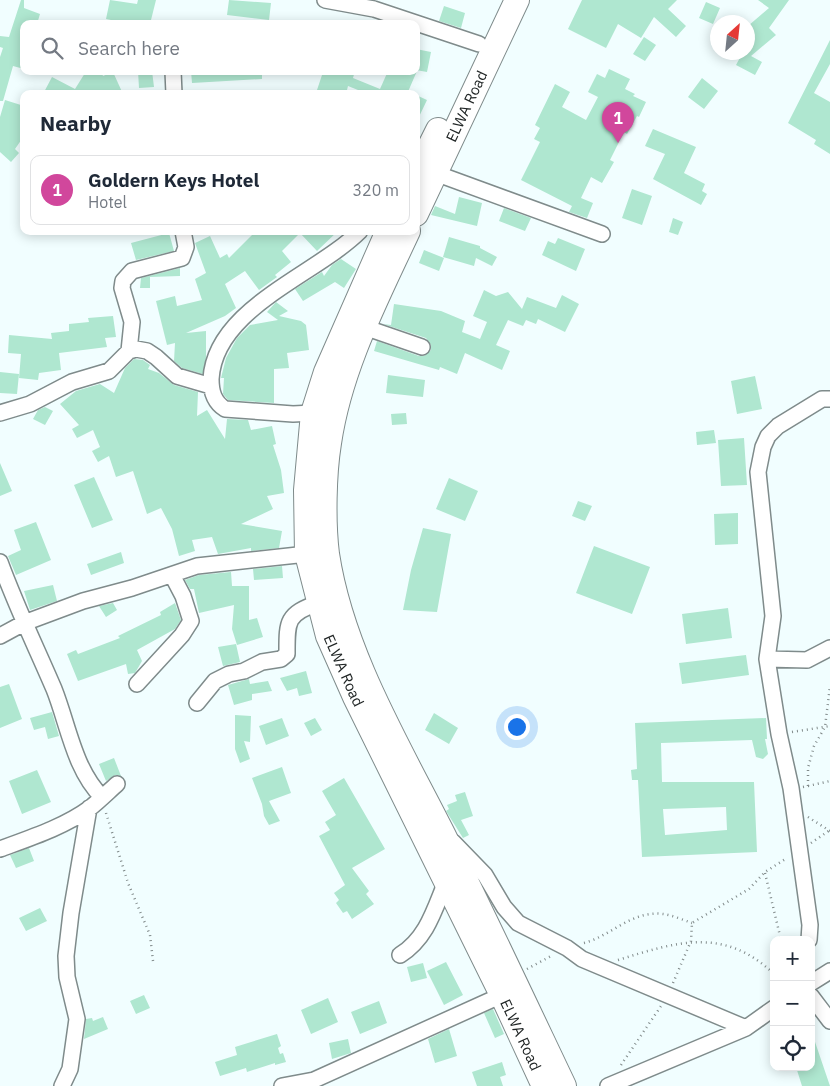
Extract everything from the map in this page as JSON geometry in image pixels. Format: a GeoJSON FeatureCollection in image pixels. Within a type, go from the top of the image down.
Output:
{"type":"FeatureCollection","features":[{"type":"Feature","properties":{"kind":"main road","name":"ELWA Road"},"geometry":{"type":"LineString","coordinates":[[420,198],[426,173],[500,0]]}},
{"type":"Feature","properties":{"kind":"main road","name":"ELWA Road"},"geometry":{"type":"LineString","coordinates":[[426,173],[518,0]]}},
{"type":"Feature","properties":{"kind":"main road","name":"ELWA Road"},"geometry":{"type":"LineString","coordinates":[[386,235],[330,363],[313,413],[306,490],[307,554],[318,603],[328,636],[355,697],[445,884],[507,986],[564,1086]]}},
{"type":"Feature","properties":{"kind":"main road","name":"ELWA Road"},"geometry":{"type":"LineString","coordinates":[[406,235],[364,327],[344,377],[334,412],[328,445],[325,489],[327,553],[347,628],[371,689],[442,833],[507,986],[544,1086]]}},
{"type":"Feature","properties":{"kind":"street"},"geometry":{"type":"LineString","coordinates":[[325,0],[374,9],[407,20]]}},
{"type":"Feature","properties":{"kind":"street"},"geometry":{"type":"LineString","coordinates":[[420,24],[480,44]]}},
{"type":"Feature","properties":{"kind":"street"},"geometry":{"type":"LineString","coordinates":[[174,75],[174,90]]}},
{"type":"Feature","properties":{"kind":"street"},"geometry":{"type":"LineString","coordinates":[[426,173],[602,234]]}},
{"type":"Feature","properties":{"kind":"street"},"geometry":{"type":"LineString","coordinates":[[129,351],[132,322],[122,288],[123,281],[132,271],[182,258],[186,246],[184,235]]}},
{"type":"Feature","properties":{"kind":"street"},"geometry":{"type":"LineString","coordinates":[[313,413],[293,414],[225,409],[217,404],[211,386],[216,359],[233,329],[277,291],[344,246],[356,235]]}},
{"type":"Feature","properties":{"kind":"street"},"geometry":{"type":"LineString","coordinates":[[364,327],[422,347]]}},
{"type":"Feature","properties":{"kind":"street"},"geometry":{"type":"LineString","coordinates":[[0,413],[12,411],[30,404],[72,382],[109,371],[129,351],[136,349],[147,351],[177,376],[211,386]]}},
{"type":"Feature","properties":{"kind":"street"},"geometry":{"type":"LineString","coordinates":[[809,936],[810,925],[791,788],[779,734],[767,660],[772,616],[758,472],[763,447],[768,436],[778,426],[822,400],[830,399]]}},
{"type":"Feature","properties":{"kind":"street"},"geometry":{"type":"LineString","coordinates":[[0,636],[24,623],[83,601],[197,566],[307,554]]}},
{"type":"Feature","properties":{"kind":"street"},"geometry":{"type":"LineString","coordinates":[[0,562],[24,623],[54,689],[80,763],[94,790],[102,797]]}},
{"type":"Feature","properties":{"kind":"street"},"geometry":{"type":"LineString","coordinates":[[137,684],[182,635],[191,621],[183,596],[172,575]]}},
{"type":"Feature","properties":{"kind":"street"},"geometry":{"type":"LineString","coordinates":[[197,703],[215,681],[229,674],[244,671],[262,662],[281,659],[287,654],[289,622],[300,609],[318,603]]}},
{"type":"Feature","properties":{"kind":"street"},"geometry":{"type":"LineString","coordinates":[[767,660],[807,660],[830,648]]}},
{"type":"Feature","properties":{"kind":"street"},"geometry":{"type":"LineString","coordinates":[[0,849],[32,837],[89,808],[117,784]]}},
{"type":"Feature","properties":{"kind":"street"},"geometry":{"type":"LineString","coordinates":[[62,1086],[70,1069],[77,1019],[67,977],[66,956],[71,913],[89,808]]}},
{"type":"Feature","properties":{"kind":"street"},"geometry":{"type":"LineString","coordinates":[[442,833],[485,875],[504,907],[518,923],[567,948],[582,959],[746,1028]]}},
{"type":"Feature","properties":{"kind":"street"},"geometry":{"type":"LineString","coordinates":[[400,955],[413,947],[430,922],[445,884]]}},
{"type":"Feature","properties":{"kind":"street"},"geometry":{"type":"LineString","coordinates":[[813,981],[830,971]]}},
{"type":"Feature","properties":{"kind":"street"},"geometry":{"type":"LineString","coordinates":[[282,1086],[314,1080],[507,986]]}},
{"type":"Feature","properties":{"kind":"street"},"geometry":{"type":"LineString","coordinates":[[815,1001],[830,1022]]}},
{"type":"Feature","properties":{"kind":"street"},"geometry":{"type":"LineString","coordinates":[[608,1086],[746,1028],[770,1011]]}},
{"type":"Feature","properties":{"kind":"path"},"geometry":{"type":"LineString","coordinates":[[808,786],[808,768],[812,753],[825,727],[830,686]]}},
{"type":"Feature","properties":{"kind":"path"},"geometry":{"type":"LineString","coordinates":[[779,734],[830,726]]}},
{"type":"Feature","properties":{"kind":"path"},"geometry":{"type":"LineString","coordinates":[[791,788],[830,781]]}},
{"type":"Feature","properties":{"kind":"path"},"geometry":{"type":"LineString","coordinates":[[102,797],[128,884],[150,934],[153,961]]}},
{"type":"Feature","properties":{"kind":"path"},"geometry":{"type":"LineString","coordinates":[[507,986],[567,948],[595,940],[618,926],[642,915],[663,914],[692,923],[749,889],[765,872],[830,831],[794,808]]}},
{"type":"Feature","properties":{"kind":"path"},"geometry":{"type":"LineString","coordinates":[[765,872],[780,936]]}},
{"type":"Feature","properties":{"kind":"path"},"geometry":{"type":"LineString","coordinates":[[619,1068],[668,995],[691,941],[692,923]]}},
{"type":"Feature","properties":{"kind":"path"},"geometry":{"type":"LineString","coordinates":[[612,962],[659,947],[691,941],[724,944],[745,952],[770,971]]}},
{"type":"Feature","properties":{"kind":"building"},"geometry":{"type":"Polygon","coordinates":[[[21,0],[24,0],[24,8],[40,14],[38,20],[20,20],[20,68],[13,66],[3,101],[0,101],[0,57],[3,48],[0,47],[0,36],[9,37],[21,0]]]}},
{"type":"Feature","properties":{"kind":"building"},"geometry":{"type":"Polygon","coordinates":[[[110,0],[137,4],[138,0],[156,0],[151,20],[106,19],[110,0]]]}},
{"type":"Feature","properties":{"kind":"building"},"geometry":{"type":"Polygon","coordinates":[[[229,0],[271,3],[269,20],[227,15],[229,0]]]}},
{"type":"Feature","properties":{"kind":"building"},"geometry":{"type":"Polygon","coordinates":[[[582,0],[677,0],[668,9],[686,26],[676,37],[654,17],[641,38],[618,24],[606,48],[568,29],[582,0]]]}},
{"type":"Feature","properties":{"kind":"building"},"geometry":{"type":"Polygon","coordinates":[[[758,0],[789,0],[769,28],[776,35],[755,53],[755,20],[769,8],[758,0]]]}},
{"type":"Feature","properties":{"kind":"building"},"geometry":{"type":"Polygon","coordinates":[[[706,2],[720,8],[717,15],[710,15],[710,23],[699,18],[706,2]]]}},
{"type":"Feature","properties":{"kind":"building"},"geometry":{"type":"Polygon","coordinates":[[[444,6],[465,13],[461,28],[439,21],[444,6]]]}},
{"type":"Feature","properties":{"kind":"building"},"geometry":{"type":"Polygon","coordinates":[[[644,37],[656,45],[645,61],[633,54],[644,37]]]}},
{"type":"Feature","properties":{"kind":"building"},"geometry":{"type":"Polygon","coordinates":[[[830,40],[830,64],[814,93],[830,102],[830,154],[814,144],[816,140],[788,123],[830,40]]]}},
{"type":"Feature","properties":{"kind":"building"},"geometry":{"type":"Polygon","coordinates":[[[420,50],[431,52],[427,72],[420,71],[420,50]]]}},
{"type":"Feature","properties":{"kind":"building"},"geometry":{"type":"Polygon","coordinates":[[[755,58],[762,62],[755,75],[736,65],[739,60],[755,60],[755,58]]]}},
{"type":"Feature","properties":{"kind":"building"},"geometry":{"type":"Polygon","coordinates":[[[609,69],[630,79],[625,89],[635,94],[633,96],[646,102],[639,117],[637,116],[627,134],[624,132],[610,160],[614,162],[602,183],[591,177],[581,198],[593,203],[587,218],[569,212],[572,206],[521,180],[540,142],[534,139],[540,128],[535,125],[555,84],[570,92],[562,107],[586,120],[598,97],[588,92],[597,74],[605,78],[609,69]]]}},
{"type":"Feature","properties":{"kind":"building"},"geometry":{"type":"Polygon","coordinates":[[[84,75],[114,75],[121,90],[45,90],[52,77],[75,89],[84,75]]]}},
{"type":"Feature","properties":{"kind":"building"},"geometry":{"type":"Polygon","coordinates":[[[138,75],[152,75],[154,87],[139,88],[138,75]]]}},
{"type":"Feature","properties":{"kind":"building"},"geometry":{"type":"Polygon","coordinates":[[[191,75],[262,75],[262,79],[192,83],[191,75]]]}},
{"type":"Feature","properties":{"kind":"building"},"geometry":{"type":"Polygon","coordinates":[[[322,75],[354,75],[353,78],[380,89],[386,75],[415,75],[409,90],[358,90],[348,86],[347,90],[317,90],[322,75]]]}},
{"type":"Feature","properties":{"kind":"building"},"geometry":{"type":"Polygon","coordinates":[[[702,78],[718,91],[704,109],[688,97],[702,78]]]}},
{"type":"Feature","properties":{"kind":"building"},"geometry":{"type":"Polygon","coordinates":[[[420,97],[427,100],[420,115],[420,97]]]}},
{"type":"Feature","properties":{"kind":"building"},"geometry":{"type":"Polygon","coordinates":[[[5,100],[20,105],[20,142],[15,149],[19,153],[11,162],[0,152],[0,117],[5,100]]]}},
{"type":"Feature","properties":{"kind":"building"},"geometry":{"type":"Polygon","coordinates":[[[653,129],[696,147],[684,173],[705,184],[702,191],[707,194],[701,205],[653,179],[665,154],[645,146],[653,129]]]}},
{"type":"Feature","properties":{"kind":"building"},"geometry":{"type":"Polygon","coordinates":[[[632,189],[652,196],[642,225],[622,218],[632,189]]]}},
{"type":"Feature","properties":{"kind":"building"},"geometry":{"type":"Polygon","coordinates":[[[459,197],[482,203],[477,226],[431,215],[435,206],[455,214],[459,197]]]}},
{"type":"Feature","properties":{"kind":"building"},"geometry":{"type":"Polygon","coordinates":[[[504,208],[531,218],[525,231],[499,221],[504,208]]]}},
{"type":"Feature","properties":{"kind":"building"},"geometry":{"type":"Polygon","coordinates":[[[673,218],[683,222],[678,235],[669,232],[673,218]]]}},
{"type":"Feature","properties":{"kind":"building"},"geometry":{"type":"Polygon","coordinates":[[[161,235],[170,235],[174,251],[136,260],[131,243],[161,235]]]}},
{"type":"Feature","properties":{"kind":"building"},"geometry":{"type":"Polygon","coordinates":[[[252,235],[298,235],[282,251],[291,262],[275,275],[277,277],[259,290],[245,271],[225,284],[236,308],[225,316],[186,333],[206,331],[206,358],[203,374],[182,368],[174,361],[175,343],[167,345],[156,301],[175,296],[177,306],[202,300],[195,279],[206,273],[195,243],[210,236],[220,258],[227,254],[229,258],[252,235]]]}},
{"type":"Feature","properties":{"kind":"building"},"geometry":{"type":"Polygon","coordinates":[[[302,235],[334,235],[317,251],[302,235]]]}},
{"type":"Feature","properties":{"kind":"building"},"geometry":{"type":"Polygon","coordinates":[[[449,237],[480,246],[480,248],[497,257],[492,266],[476,258],[474,266],[443,257],[449,237]]]}},
{"type":"Feature","properties":{"kind":"building"},"geometry":{"type":"Polygon","coordinates":[[[558,238],[585,249],[576,271],[542,255],[548,241],[555,244],[558,238]]]}},
{"type":"Feature","properties":{"kind":"building"},"geometry":{"type":"Polygon","coordinates":[[[424,250],[444,258],[439,271],[419,263],[424,250]]]}},
{"type":"Feature","properties":{"kind":"building"},"geometry":{"type":"Polygon","coordinates":[[[341,259],[356,269],[344,288],[335,282],[303,301],[295,289],[322,272],[324,276],[332,265],[341,259]]]}},
{"type":"Feature","properties":{"kind":"building"},"geometry":{"type":"Polygon","coordinates":[[[180,268],[180,276],[150,277],[150,288],[140,288],[141,278],[180,268]]]}},
{"type":"Feature","properties":{"kind":"building"},"geometry":{"type":"Polygon","coordinates":[[[484,290],[496,296],[508,292],[522,309],[527,297],[556,308],[562,295],[579,304],[565,332],[538,319],[536,324],[526,320],[523,326],[508,320],[496,345],[510,351],[502,370],[465,353],[457,374],[440,367],[439,370],[374,351],[377,341],[419,356],[424,356],[431,350],[431,345],[426,338],[383,324],[391,325],[394,304],[441,311],[465,321],[462,332],[480,339],[487,322],[473,316],[484,290]]]}},
{"type":"Feature","properties":{"kind":"building"},"geometry":{"type":"Polygon","coordinates":[[[276,302],[288,311],[279,316],[301,321],[306,325],[309,350],[287,353],[289,368],[274,369],[274,403],[228,400],[223,394],[224,378],[221,378],[226,358],[237,338],[250,325],[278,320],[267,312],[276,302]]]}},
{"type":"Feature","properties":{"kind":"building"},"geometry":{"type":"Polygon","coordinates":[[[113,316],[116,337],[105,338],[107,347],[59,353],[61,370],[39,373],[38,380],[19,378],[21,354],[8,353],[9,335],[52,339],[51,333],[69,331],[69,324],[89,322],[88,318],[113,316]]]}},
{"type":"Feature","properties":{"kind":"building"},"geometry":{"type":"Polygon","coordinates":[[[134,359],[143,360],[150,365],[148,369],[159,373],[174,385],[198,392],[197,416],[207,410],[225,439],[227,419],[248,420],[251,430],[272,426],[276,444],[273,445],[281,470],[284,493],[267,496],[273,509],[241,524],[282,531],[279,548],[251,551],[251,548],[218,554],[212,537],[192,540],[195,551],[179,556],[172,529],[161,508],[147,514],[133,471],[116,477],[109,456],[98,462],[92,451],[100,447],[93,430],[77,438],[72,429],[79,425],[60,404],[76,391],[100,384],[114,393],[125,368],[134,359]]]}},
{"type":"Feature","properties":{"kind":"building"},"geometry":{"type":"Polygon","coordinates":[[[0,372],[19,374],[17,394],[0,393],[0,372]]]}},
{"type":"Feature","properties":{"kind":"building"},"geometry":{"type":"Polygon","coordinates":[[[388,375],[425,380],[423,397],[386,393],[388,375]]]}},
{"type":"Feature","properties":{"kind":"building"},"geometry":{"type":"Polygon","coordinates":[[[755,376],[762,409],[737,414],[731,381],[755,376]]]}},
{"type":"Feature","properties":{"kind":"building"},"geometry":{"type":"Polygon","coordinates":[[[45,407],[53,411],[45,425],[33,419],[38,410],[45,407]]]}},
{"type":"Feature","properties":{"kind":"building"},"geometry":{"type":"Polygon","coordinates":[[[406,413],[407,424],[392,425],[391,414],[406,413]]]}},
{"type":"Feature","properties":{"kind":"building"},"geometry":{"type":"Polygon","coordinates":[[[714,430],[716,443],[697,445],[696,432],[714,430]]]}},
{"type":"Feature","properties":{"kind":"building"},"geometry":{"type":"Polygon","coordinates":[[[744,438],[747,485],[721,486],[718,440],[744,438]]]}},
{"type":"Feature","properties":{"kind":"building"},"geometry":{"type":"Polygon","coordinates":[[[0,463],[12,491],[0,496],[0,463]]]}},
{"type":"Feature","properties":{"kind":"building"},"geometry":{"type":"Polygon","coordinates":[[[94,477],[113,520],[92,528],[74,485],[94,477]]]}},
{"type":"Feature","properties":{"kind":"building"},"geometry":{"type":"Polygon","coordinates":[[[449,478],[478,491],[465,521],[436,509],[449,478]]]}},
{"type":"Feature","properties":{"kind":"building"},"geometry":{"type":"Polygon","coordinates":[[[578,501],[592,506],[585,521],[572,516],[578,501]]]}},
{"type":"Feature","properties":{"kind":"building"},"geometry":{"type":"Polygon","coordinates":[[[738,513],[738,544],[715,545],[714,514],[738,513]]]}},
{"type":"Feature","properties":{"kind":"building"},"geometry":{"type":"Polygon","coordinates":[[[36,522],[51,560],[16,575],[8,556],[21,550],[14,530],[36,522]]]}},
{"type":"Feature","properties":{"kind":"building"},"geometry":{"type":"Polygon","coordinates":[[[423,528],[451,534],[437,612],[403,610],[411,570],[423,528]]]}},
{"type":"Feature","properties":{"kind":"building"},"geometry":{"type":"Polygon","coordinates":[[[594,546],[650,567],[632,614],[576,593],[594,546]]]}},
{"type":"Feature","properties":{"kind":"building"},"geometry":{"type":"Polygon","coordinates":[[[121,552],[124,563],[91,575],[87,564],[121,552]]]}},
{"type":"Feature","properties":{"kind":"building"},"geometry":{"type":"Polygon","coordinates":[[[282,566],[283,578],[254,580],[253,569],[282,566]]]}},
{"type":"Feature","properties":{"kind":"building"},"geometry":{"type":"Polygon","coordinates":[[[231,572],[232,586],[249,586],[249,620],[257,618],[263,637],[237,645],[232,629],[234,605],[199,613],[194,589],[190,589],[185,580],[199,575],[231,572]]]}},
{"type":"Feature","properties":{"kind":"building"},"geometry":{"type":"Polygon","coordinates":[[[53,585],[57,601],[30,610],[24,591],[53,585]]]}},
{"type":"Feature","properties":{"kind":"building"},"geometry":{"type":"Polygon","coordinates":[[[113,603],[117,610],[106,617],[99,606],[113,603]]]}},
{"type":"Feature","properties":{"kind":"building"},"geometry":{"type":"Polygon","coordinates":[[[175,603],[181,620],[175,629],[137,650],[142,661],[135,673],[128,674],[126,664],[78,681],[67,654],[76,650],[78,654],[120,638],[118,636],[161,615],[160,612],[175,603]]]}},
{"type":"Feature","properties":{"kind":"building"},"geometry":{"type":"Polygon","coordinates":[[[728,608],[732,638],[686,644],[682,614],[728,608]]]}},
{"type":"Feature","properties":{"kind":"building"},"geometry":{"type":"Polygon","coordinates":[[[236,644],[240,662],[223,666],[218,647],[236,644]]]}},
{"type":"Feature","properties":{"kind":"building"},"geometry":{"type":"Polygon","coordinates":[[[746,655],[749,675],[682,684],[679,663],[746,655]]]}},
{"type":"Feature","properties":{"kind":"building"},"geometry":{"type":"Polygon","coordinates":[[[306,671],[312,693],[299,696],[297,688],[287,691],[280,678],[306,671]]]}},
{"type":"Feature","properties":{"kind":"building"},"geometry":{"type":"Polygon","coordinates":[[[249,679],[250,684],[268,681],[272,691],[252,694],[252,700],[234,705],[228,685],[249,679]]]}},
{"type":"Feature","properties":{"kind":"building"},"geometry":{"type":"Polygon","coordinates":[[[9,684],[22,719],[0,728],[0,687],[9,684]]]}},
{"type":"Feature","properties":{"kind":"building"},"geometry":{"type":"Polygon","coordinates":[[[52,712],[59,736],[48,739],[45,727],[34,730],[30,718],[52,712]]]}},
{"type":"Feature","properties":{"kind":"building"},"geometry":{"type":"Polygon","coordinates":[[[434,713],[458,728],[449,744],[425,730],[434,713]]]}},
{"type":"Feature","properties":{"kind":"building"},"geometry":{"type":"Polygon","coordinates":[[[235,715],[251,716],[250,742],[244,741],[250,759],[240,763],[235,749],[235,715]]]}},
{"type":"Feature","properties":{"kind":"building"},"geometry":{"type":"Polygon","coordinates":[[[282,718],[289,736],[266,745],[259,726],[282,718]]]}},
{"type":"Feature","properties":{"kind":"building"},"geometry":{"type":"Polygon","coordinates":[[[315,718],[322,730],[311,736],[304,723],[315,718]]]}},
{"type":"Feature","properties":{"kind":"building"},"geometry":{"type":"Polygon","coordinates":[[[766,718],[767,739],[765,739],[768,754],[763,759],[756,757],[752,740],[661,743],[662,782],[754,782],[757,852],[642,857],[638,780],[632,780],[631,770],[637,769],[635,723],[766,718]],[[726,807],[663,809],[665,835],[727,830],[726,807]]]}},
{"type":"Feature","properties":{"kind":"building"},"geometry":{"type":"Polygon","coordinates":[[[114,758],[121,776],[115,775],[106,781],[99,764],[114,758]]]}},
{"type":"Feature","properties":{"kind":"building"},"geometry":{"type":"Polygon","coordinates":[[[282,767],[291,793],[269,801],[280,821],[269,825],[264,816],[262,804],[252,778],[282,767]]]}},
{"type":"Feature","properties":{"kind":"building"},"geometry":{"type":"Polygon","coordinates":[[[37,770],[51,802],[22,814],[9,781],[37,770]]]}},
{"type":"Feature","properties":{"kind":"building"},"geometry":{"type":"Polygon","coordinates":[[[344,778],[385,849],[352,868],[369,891],[366,894],[374,904],[352,919],[347,911],[343,913],[336,903],[339,900],[334,893],[345,885],[319,836],[330,830],[325,822],[336,815],[322,791],[344,778]]]}},
{"type":"Feature","properties":{"kind":"building"},"geometry":{"type":"Polygon","coordinates":[[[465,792],[473,816],[461,820],[469,835],[463,838],[446,811],[449,809],[447,805],[457,801],[455,795],[465,792]]]}},
{"type":"Feature","properties":{"kind":"building"},"geometry":{"type":"Polygon","coordinates":[[[29,848],[34,861],[16,868],[10,855],[29,848]]]}},
{"type":"Feature","properties":{"kind":"building"},"geometry":{"type":"Polygon","coordinates":[[[40,908],[47,921],[26,931],[19,918],[40,908]]]}},
{"type":"Feature","properties":{"kind":"building"},"geometry":{"type":"Polygon","coordinates":[[[446,962],[463,995],[444,1005],[427,971],[446,962]]]}},
{"type":"Feature","properties":{"kind":"building"},"geometry":{"type":"Polygon","coordinates":[[[423,963],[427,978],[411,982],[407,967],[423,963]]]}},
{"type":"Feature","properties":{"kind":"building"},"geometry":{"type":"Polygon","coordinates":[[[144,995],[150,1008],[136,1014],[130,1001],[144,995]]]}},
{"type":"Feature","properties":{"kind":"building"},"geometry":{"type":"Polygon","coordinates":[[[328,998],[338,1022],[311,1034],[301,1010],[328,998]]]}},
{"type":"Feature","properties":{"kind":"building"},"geometry":{"type":"Polygon","coordinates":[[[379,1001],[387,1023],[360,1034],[351,1012],[379,1001]]]}},
{"type":"Feature","properties":{"kind":"building"},"geometry":{"type":"Polygon","coordinates":[[[493,1009],[504,1034],[495,1038],[484,1013],[493,1009]]]}},
{"type":"Feature","properties":{"kind":"building"},"geometry":{"type":"Polygon","coordinates":[[[103,1017],[108,1029],[84,1039],[86,1019],[92,1018],[93,1021],[103,1017]]]}},
{"type":"Feature","properties":{"kind":"building"},"geometry":{"type":"Polygon","coordinates":[[[449,1029],[457,1056],[435,1063],[428,1039],[449,1029]]]}},
{"type":"Feature","properties":{"kind":"building"},"geometry":{"type":"Polygon","coordinates":[[[277,1034],[281,1046],[278,1048],[280,1054],[283,1053],[286,1062],[275,1065],[275,1063],[247,1072],[246,1068],[220,1076],[215,1062],[237,1055],[235,1047],[277,1034]]]}},
{"type":"Feature","properties":{"kind":"building"},"geometry":{"type":"Polygon","coordinates":[[[348,1039],[351,1053],[332,1059],[329,1043],[348,1039]]]}},
{"type":"Feature","properties":{"kind":"building"},"geometry":{"type":"Polygon","coordinates":[[[815,1042],[830,1086],[802,1086],[797,1071],[815,1071],[815,1042]]]}},
{"type":"Feature","properties":{"kind":"building"},"geometry":{"type":"Polygon","coordinates":[[[502,1062],[506,1075],[500,1077],[503,1086],[477,1086],[472,1072],[502,1062]]]}},
{"type":"Feature","properties":{"kind":"place","name":"Goldern Keys Hotel"},"geometry":{"type":"Point","coordinates":[618,143]}}]}
